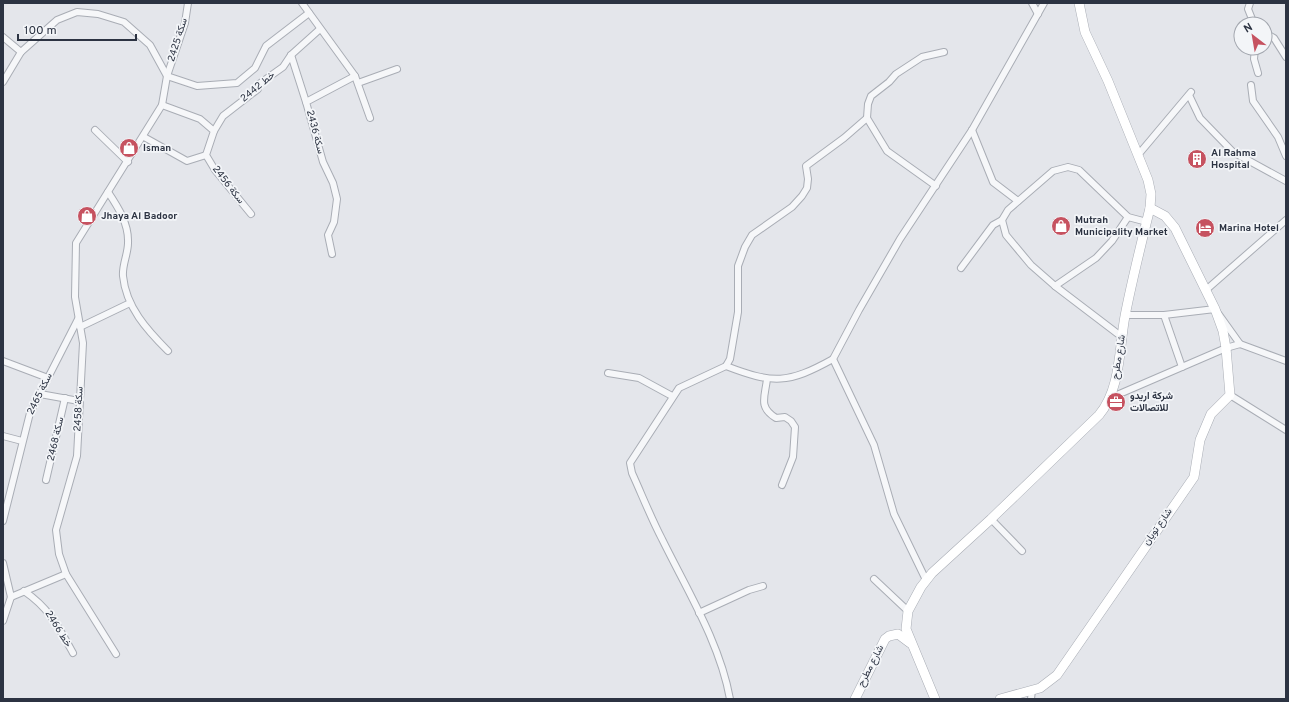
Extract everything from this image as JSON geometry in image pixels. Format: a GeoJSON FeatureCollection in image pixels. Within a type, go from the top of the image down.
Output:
{"type":"FeatureCollection","features":[{"type":"Feature","properties":{"kind":"main road","name":"شارع مطرح"},"geometry":{"type":"LineString","coordinates":[[935,699],[906,629],[908,611],[926,580],[938,566],[991,519],[1099,415],[1110,398],[1114,386],[1126,315],[1150,208],[1150,187],[1108,81],[1085,32],[1079,3]]}},
{"type":"Feature","properties":{"kind":"main road"},"geometry":{"type":"LineString","coordinates":[[1150,208],[1160,213],[1172,224],[1215,309],[1223,331],[1226,348],[1230,395]]}},
{"type":"Feature","properties":{"kind":"main road","name":"شارع تويان"},"geometry":{"type":"LineString","coordinates":[[1000,699],[1032,694],[1057,675],[1194,477],[1200,440],[1212,414],[1230,395]]}},
{"type":"Feature","properties":{"kind":"main road","name":"شارع مطرح"},"geometry":{"type":"LineString","coordinates":[[855,699],[885,639],[889,636],[898,634],[903,636],[911,644]]}},
{"type":"Feature","properties":{"kind":"street","name":"سكة 2425"},"geometry":{"type":"LineString","coordinates":[[167,76],[185,23],[188,3]]}},
{"type":"Feature","properties":{"kind":"street"},"geometry":{"type":"LineString","coordinates":[[302,3],[355,76],[370,118]]}},
{"type":"Feature","properties":{"kind":"street"},"geometry":{"type":"LineString","coordinates":[[1032,3],[1038,14]]}},
{"type":"Feature","properties":{"kind":"street"},"geometry":{"type":"LineString","coordinates":[[726,366],[749,375],[767,379],[787,378],[806,374],[833,359],[900,239],[972,130],[1044,3]]}},
{"type":"Feature","properties":{"kind":"street"},"geometry":{"type":"LineString","coordinates":[[1250,3],[1248,9],[1251,16]]}},
{"type":"Feature","properties":{"kind":"street"},"geometry":{"type":"LineString","coordinates":[[3,82],[21,52],[57,20],[77,12],[98,14],[124,22],[136,31],[150,45],[167,76],[197,86],[237,83],[255,68],[266,46],[309,13]]}},
{"type":"Feature","properties":{"kind":"street","name":"2442 خط"},"geometry":{"type":"LineString","coordinates":[[214,131],[223,116],[258,89],[259,84],[284,67],[290,55],[320,29]]}},
{"type":"Feature","properties":{"kind":"street"},"geometry":{"type":"LineString","coordinates":[[3,37],[21,52]]}},
{"type":"Feature","properties":{"kind":"street"},"geometry":{"type":"LineString","coordinates":[[1273,37],[1286,57]]}},
{"type":"Feature","properties":{"kind":"street"},"geometry":{"type":"LineString","coordinates":[[936,186],[887,151],[867,118],[870,96],[890,82],[896,74],[922,57],[944,52]]}},
{"type":"Feature","properties":{"kind":"street"},"geometry":{"type":"LineString","coordinates":[[290,55],[306,102]]}},
{"type":"Feature","properties":{"kind":"street"},"geometry":{"type":"LineString","coordinates":[[1254,56],[1258,73]]}},
{"type":"Feature","properties":{"kind":"street"},"geometry":{"type":"LineString","coordinates":[[358,83],[397,69]]}},
{"type":"Feature","properties":{"kind":"street","name":"سكة 2458"},"geometry":{"type":"LineString","coordinates":[[116,654],[66,574],[58,554],[56,530],[76,456],[83,342],[75,297],[76,243],[144,137],[162,104],[167,76]]}},
{"type":"Feature","properties":{"kind":"street","name":"سكة 2436"},"geometry":{"type":"LineString","coordinates":[[332,254],[328,235],[334,222],[337,199],[333,183],[323,162],[306,102],[355,76]]}},
{"type":"Feature","properties":{"kind":"street"},"geometry":{"type":"LineString","coordinates":[[1251,85],[1253,101],[1278,137],[1286,156]]}},
{"type":"Feature","properties":{"kind":"street"},"geometry":{"type":"LineString","coordinates":[[1138,155],[1190,94],[1206,125],[1233,152],[1286,181]]}},
{"type":"Feature","properties":{"kind":"street"},"geometry":{"type":"LineString","coordinates":[[162,104],[200,118],[214,131]]}},
{"type":"Feature","properties":{"kind":"street"},"geometry":{"type":"LineString","coordinates":[[730,699],[720,660],[686,583],[662,539],[632,473],[630,463],[672,396],[679,388],[726,366],[732,352],[733,334],[738,312],[738,266],[744,247],[752,235],[792,207],[802,196],[807,188],[808,179],[806,170],[809,162],[844,138],[867,118]]}},
{"type":"Feature","properties":{"kind":"street"},"geometry":{"type":"LineString","coordinates":[[95,130],[128,162]]}},
{"type":"Feature","properties":{"kind":"street"},"geometry":{"type":"LineString","coordinates":[[972,130],[993,182],[1018,201]]}},
{"type":"Feature","properties":{"kind":"street","name":"سكة 2456"},"geometry":{"type":"LineString","coordinates":[[206,156],[214,131]]}},
{"type":"Feature","properties":{"kind":"street","name":"سكة 2456"},"geometry":{"type":"LineString","coordinates":[[144,137],[187,161],[206,156]]}},
{"type":"Feature","properties":{"kind":"street","name":"سكة 2456"},"geometry":{"type":"LineString","coordinates":[[206,156],[215,170],[250,214]]}},
{"type":"Feature","properties":{"kind":"street"},"geometry":{"type":"LineString","coordinates":[[961,268],[993,225],[1002,220],[1008,210],[1053,170],[1068,167],[1079,170],[1128,217],[1147,222]]}},
{"type":"Feature","properties":{"kind":"street"},"geometry":{"type":"LineString","coordinates":[[108,192],[123,215],[128,242],[123,275],[130,303],[147,329],[168,351]]}},
{"type":"Feature","properties":{"kind":"street"},"geometry":{"type":"LineString","coordinates":[[1055,286],[1096,258],[1112,241],[1128,217]]}},
{"type":"Feature","properties":{"kind":"street"},"geometry":{"type":"LineString","coordinates":[[1002,220],[1006,235],[1031,265],[1055,286],[1122,337]]}},
{"type":"Feature","properties":{"kind":"street"},"geometry":{"type":"LineString","coordinates":[[1206,290],[1286,220]]}},
{"type":"Feature","properties":{"kind":"street"},"geometry":{"type":"LineString","coordinates":[[80,327],[130,303]]}},
{"type":"Feature","properties":{"kind":"street"},"geometry":{"type":"LineString","coordinates":[[1126,315],[1164,315],[1215,309],[1240,344],[1286,361]]}},
{"type":"Feature","properties":{"kind":"street"},"geometry":{"type":"LineString","coordinates":[[1164,315],[1182,367]]}},
{"type":"Feature","properties":{"kind":"street","name":"سكة 2465"},"geometry":{"type":"LineString","coordinates":[[3,521],[30,412],[78,319]]}},
{"type":"Feature","properties":{"kind":"street"},"geometry":{"type":"LineString","coordinates":[[1110,398],[1226,348],[1240,344]]}},
{"type":"Feature","properties":{"kind":"street"},"geometry":{"type":"LineString","coordinates":[[833,359],[874,445],[894,514],[926,580]]}},
{"type":"Feature","properties":{"kind":"street"},"geometry":{"type":"LineString","coordinates":[[3,361],[48,378]]}},
{"type":"Feature","properties":{"kind":"street"},"geometry":{"type":"LineString","coordinates":[[608,373],[639,378],[672,396]]}},
{"type":"Feature","properties":{"kind":"street"},"geometry":{"type":"LineString","coordinates":[[767,379],[763,404],[765,409],[776,418],[785,417],[791,421],[795,427],[793,458],[782,485]]}},
{"type":"Feature","properties":{"kind":"street"},"geometry":{"type":"LineString","coordinates":[[40,394],[79,401]]}},
{"type":"Feature","properties":{"kind":"street"},"geometry":{"type":"LineString","coordinates":[[1230,395],[1286,430]]}},
{"type":"Feature","properties":{"kind":"street","name":"سكة 2468"},"geometry":{"type":"LineString","coordinates":[[46,480],[65,398]]}},
{"type":"Feature","properties":{"kind":"street"},"geometry":{"type":"LineString","coordinates":[[3,436],[22,441]]}},
{"type":"Feature","properties":{"kind":"street"},"geometry":{"type":"LineString","coordinates":[[991,519],[1022,551]]}},
{"type":"Feature","properties":{"kind":"street"},"geometry":{"type":"LineString","coordinates":[[3,563],[11,597],[3,621]]}},
{"type":"Feature","properties":{"kind":"street"},"geometry":{"type":"LineString","coordinates":[[11,597],[66,574]]}},
{"type":"Feature","properties":{"kind":"street"},"geometry":{"type":"LineString","coordinates":[[874,578],[908,611]]}},
{"type":"Feature","properties":{"kind":"street"},"geometry":{"type":"LineString","coordinates":[[699,613],[749,590],[763,586]]}},
{"type":"Feature","properties":{"kind":"street","name":"2466 خط"},"geometry":{"type":"LineString","coordinates":[[24,591],[39,601],[53,617],[73,653]]}},
{"type":"Feature","properties":{"kind":"place","name":"Isman"},"geometry":{"type":"Point","coordinates":[129,148]}},
{"type":"Feature","properties":{"kind":"place","name":"Al Rahma Hospital"},"geometry":{"type":"Point","coordinates":[1197,159]}},
{"type":"Feature","properties":{"kind":"place","name":"Jhaya Al Badoor"},"geometry":{"type":"Point","coordinates":[87,216]}},
{"type":"Feature","properties":{"kind":"place","name":"Mutrah Municipality Market"},"geometry":{"type":"Point","coordinates":[1061,226]}},
{"type":"Feature","properties":{"kind":"place","name":"Marina Hotel"},"geometry":{"type":"Point","coordinates":[1205,228]}},
{"type":"Feature","properties":{"kind":"place","name":"شركة اريدو للاتصالات"},"geometry":{"type":"Point","coordinates":[1116,402]}}]}
